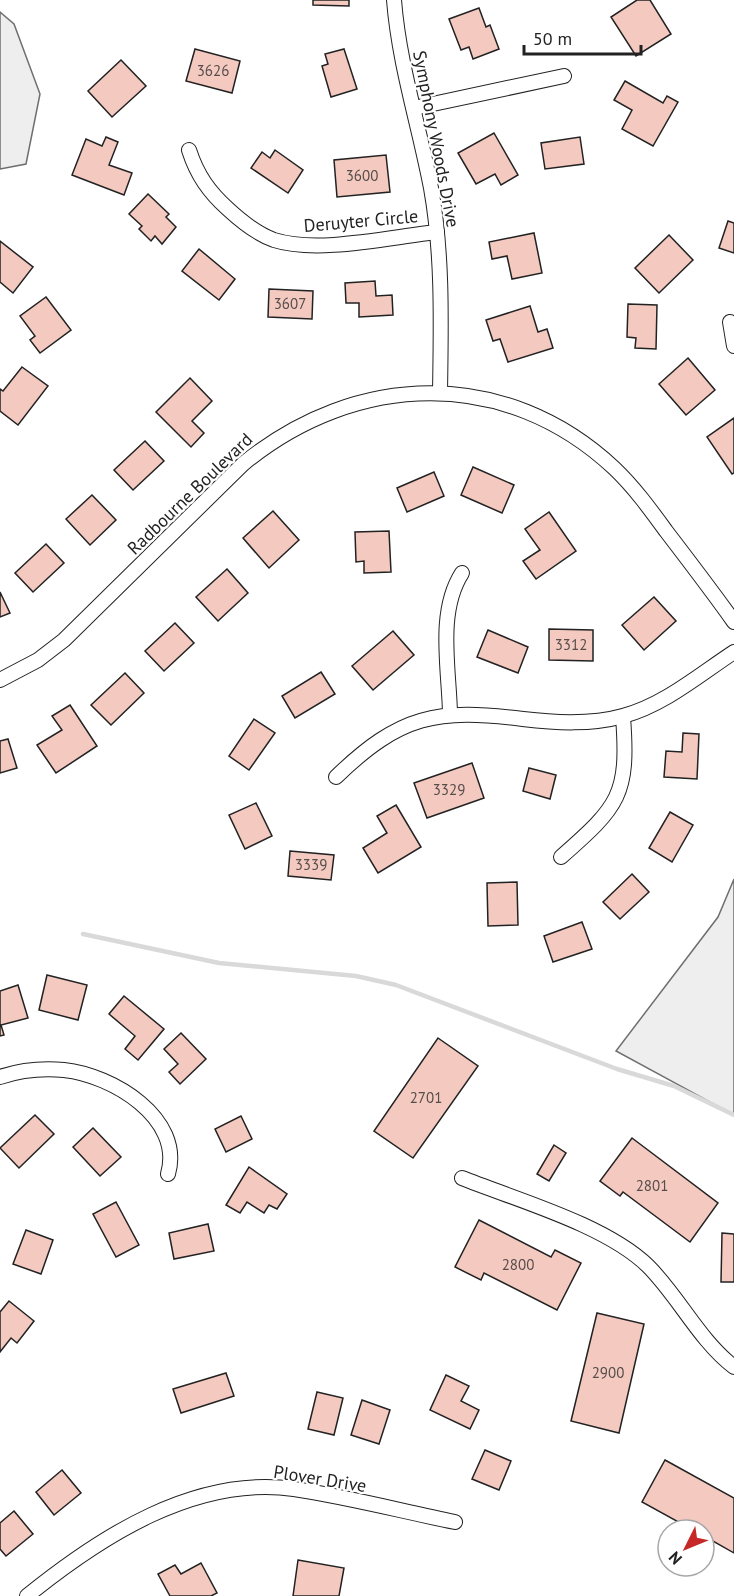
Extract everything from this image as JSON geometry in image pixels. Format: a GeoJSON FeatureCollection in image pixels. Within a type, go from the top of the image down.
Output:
{"type":"FeatureCollection","features":[{"type":"Feature","properties":{"kind":"street","name":"Symphony Woods Drive"},"geometry":{"type":"LineString","coordinates":[[394,0],[397,33],[431,189],[437,232],[441,309],[440,393]]}},
{"type":"Feature","properties":{"kind":"street"},"geometry":{"type":"LineString","coordinates":[[414,108],[564,76]]}},
{"type":"Feature","properties":{"kind":"street","name":"Deruyter Circle"},"geometry":{"type":"LineString","coordinates":[[189,150],[195,167],[213,195],[237,217],[273,239],[294,245],[316,246],[437,232]]}},
{"type":"Feature","properties":{"kind":"street"},"geometry":{"type":"LineString","coordinates":[[730,322],[734,346]]}},
{"type":"Feature","properties":{"kind":"street","name":"Radbourne Boulevard"},"geometry":{"type":"LineString","coordinates":[[0,680],[38,660],[64,640],[243,464],[268,443],[304,423],[337,409],[388,396],[440,393],[474,396],[520,408],[549,421],[595,451],[632,486],[734,622]]}},
{"type":"Feature","properties":{"kind":"street"},"geometry":{"type":"LineString","coordinates":[[450,713],[447,610],[452,591],[462,573]]}},
{"type":"Feature","properties":{"kind":"street"},"geometry":{"type":"LineString","coordinates":[[336,777],[366,749],[392,732],[450,713],[572,723],[623,717],[662,700],[734,652]]}},
{"type":"Feature","properties":{"kind":"street"},"geometry":{"type":"LineString","coordinates":[[561,857],[596,826],[618,794],[626,765],[623,717]]}},
{"type":"Feature","properties":{"kind":"street"},"geometry":{"type":"LineString","coordinates":[[0,1077],[25,1071],[64,1070],[91,1076],[124,1091],[156,1119],[168,1138],[171,1162],[168,1174]]}},
{"type":"Feature","properties":{"kind":"street"},"geometry":{"type":"LineString","coordinates":[[462,1178],[587,1228],[627,1249],[670,1289],[694,1324],[723,1359],[734,1367]]}},
{"type":"Feature","properties":{"kind":"street","name":"Plover Drive"},"geometry":{"type":"LineString","coordinates":[[27,1596],[120,1531],[173,1507],[226,1492],[258,1488],[293,1489],[454,1522]]}},
{"type":"Feature","properties":{"kind":"shaded area"},"geometry":{"type":"Polygon","coordinates":[[[0,12],[14,24],[40,94],[26,164],[0,169],[0,12]]]}},
{"type":"Feature","properties":{"kind":"shaded area"},"geometry":{"type":"Polygon","coordinates":[[[734,879],[734,1115],[616,1051],[718,917],[734,879]]]}},
{"type":"Feature","properties":{"kind":"building"},"geometry":{"type":"Polygon","coordinates":[[[313,0],[349,0],[349,6],[313,5],[313,0]]]}},
{"type":"Feature","properties":{"kind":"building"},"geometry":{"type":"Polygon","coordinates":[[[637,0],[650,0],[671,34],[636,56],[611,17],[637,0]]]}},
{"type":"Feature","properties":{"kind":"building"},"geometry":{"type":"Polygon","coordinates":[[[479,8],[486,27],[490,25],[499,49],[473,59],[469,47],[461,50],[449,19],[479,8]]]}},
{"type":"Feature","properties":{"kind":"building"},"geometry":{"type":"Polygon","coordinates":[[[195,49],[240,61],[232,93],[186,81],[195,49]]]}},
{"type":"Feature","properties":{"kind":"building"},"geometry":{"type":"Polygon","coordinates":[[[344,49],[357,89],[331,97],[322,66],[328,64],[325,54],[344,49]]]}},
{"type":"Feature","properties":{"kind":"building"},"geometry":{"type":"Polygon","coordinates":[[[121,60],[146,86],[112,117],[88,91],[121,60]]]}},
{"type":"Feature","properties":{"kind":"building"},"geometry":{"type":"Polygon","coordinates":[[[625,81],[663,103],[667,96],[678,102],[653,146],[622,129],[632,110],[614,100],[625,81]]]}},
{"type":"Feature","properties":{"kind":"building"},"geometry":{"type":"Polygon","coordinates":[[[494,133],[518,175],[501,185],[495,174],[476,184],[458,153],[494,133]]]}},
{"type":"Feature","properties":{"kind":"building"},"geometry":{"type":"Polygon","coordinates":[[[106,137],[118,142],[109,165],[132,173],[124,195],[72,175],[86,139],[102,146],[106,137]]]}},
{"type":"Feature","properties":{"kind":"building"},"geometry":{"type":"Polygon","coordinates":[[[580,137],[584,164],[545,169],[541,143],[580,137]]]}},
{"type":"Feature","properties":{"kind":"building"},"geometry":{"type":"Polygon","coordinates":[[[275,150],[303,170],[288,193],[251,168],[262,152],[270,158],[275,150]]]}},
{"type":"Feature","properties":{"kind":"building"},"geometry":{"type":"Polygon","coordinates":[[[386,155],[390,192],[337,197],[334,160],[386,155]]]}},
{"type":"Feature","properties":{"kind":"building"},"geometry":{"type":"Polygon","coordinates":[[[148,194],[169,214],[166,217],[176,227],[162,244],[155,236],[151,241],[139,229],[142,226],[129,214],[148,194]]]}},
{"type":"Feature","properties":{"kind":"building"},"geometry":{"type":"Polygon","coordinates":[[[728,221],[734,223],[734,253],[719,248],[728,221]]]}},
{"type":"Feature","properties":{"kind":"building"},"geometry":{"type":"Polygon","coordinates":[[[534,233],[542,273],[512,279],[507,256],[492,259],[489,242],[534,233]]]}},
{"type":"Feature","properties":{"kind":"building"},"geometry":{"type":"Polygon","coordinates":[[[669,235],[693,260],[659,293],[635,268],[669,235]]]}},
{"type":"Feature","properties":{"kind":"building"},"geometry":{"type":"Polygon","coordinates":[[[0,241],[33,267],[13,293],[0,282],[0,241]]]}},
{"type":"Feature","properties":{"kind":"building"},"geometry":{"type":"Polygon","coordinates":[[[199,249],[235,279],[219,300],[182,271],[199,249]]]}},
{"type":"Feature","properties":{"kind":"building"},"geometry":{"type":"Polygon","coordinates":[[[375,281],[376,296],[392,295],[393,315],[359,317],[359,303],[346,303],[345,283],[375,281]]]}},
{"type":"Feature","properties":{"kind":"building"},"geometry":{"type":"Polygon","coordinates":[[[269,289],[313,291],[312,319],[268,317],[269,289]]]}},
{"type":"Feature","properties":{"kind":"building"},"geometry":{"type":"Polygon","coordinates":[[[46,297],[71,330],[40,353],[30,340],[35,336],[20,316],[46,297]]]}},
{"type":"Feature","properties":{"kind":"building"},"geometry":{"type":"Polygon","coordinates":[[[628,304],[657,305],[656,349],[635,348],[636,338],[627,337],[628,304]]]}},
{"type":"Feature","properties":{"kind":"building"},"geometry":{"type":"Polygon","coordinates":[[[530,306],[538,332],[547,329],[553,348],[508,362],[500,339],[493,341],[486,320],[530,306]]]}},
{"type":"Feature","properties":{"kind":"building"},"geometry":{"type":"Polygon","coordinates":[[[688,358],[715,390],[686,415],[659,384],[688,358]]]}},
{"type":"Feature","properties":{"kind":"building"},"geometry":{"type":"Polygon","coordinates":[[[22,367],[48,386],[18,425],[0,411],[0,389],[3,391],[22,367]]]}},
{"type":"Feature","properties":{"kind":"building"},"geometry":{"type":"Polygon","coordinates":[[[190,378],[212,401],[192,421],[204,433],[191,447],[156,412],[190,378]]]}},
{"type":"Feature","properties":{"kind":"building"},"geometry":{"type":"Polygon","coordinates":[[[734,418],[734,473],[732,474],[707,437],[734,418]]]}},
{"type":"Feature","properties":{"kind":"building"},"geometry":{"type":"Polygon","coordinates":[[[145,441],[164,461],[133,490],[114,470],[145,441]]]}},
{"type":"Feature","properties":{"kind":"building"},"geometry":{"type":"Polygon","coordinates":[[[473,467],[514,485],[502,513],[461,495],[473,467]]]}},
{"type":"Feature","properties":{"kind":"building"},"geometry":{"type":"Polygon","coordinates":[[[434,472],[444,496],[407,512],[397,488],[434,472]]]}},
{"type":"Feature","properties":{"kind":"building"},"geometry":{"type":"Polygon","coordinates":[[[92,495],[116,520],[90,545],[66,519],[92,495]]]}},
{"type":"Feature","properties":{"kind":"building"},"geometry":{"type":"Polygon","coordinates":[[[273,511],[299,540],[269,568],[243,538],[273,511]]]}},
{"type":"Feature","properties":{"kind":"building"},"geometry":{"type":"Polygon","coordinates":[[[549,512],[576,551],[536,579],[523,561],[540,550],[525,529],[549,512]]]}},
{"type":"Feature","properties":{"kind":"building"},"geometry":{"type":"Polygon","coordinates":[[[389,531],[391,572],[364,573],[364,561],[356,562],[355,532],[389,531]]]}},
{"type":"Feature","properties":{"kind":"building"},"geometry":{"type":"Polygon","coordinates":[[[46,544],[64,563],[33,592],[15,573],[46,544]]]}},
{"type":"Feature","properties":{"kind":"building"},"geometry":{"type":"Polygon","coordinates":[[[227,569],[248,593],[218,621],[196,597],[227,569]]]}},
{"type":"Feature","properties":{"kind":"building"},"geometry":{"type":"Polygon","coordinates":[[[0,592],[10,613],[0,617],[0,592]]]}},
{"type":"Feature","properties":{"kind":"building"},"geometry":{"type":"Polygon","coordinates":[[[654,597],[676,621],[644,650],[622,625],[654,597]]]}},
{"type":"Feature","properties":{"kind":"building"},"geometry":{"type":"Polygon","coordinates":[[[175,623],[194,643],[164,671],[145,651],[175,623]]]}},
{"type":"Feature","properties":{"kind":"building"},"geometry":{"type":"Polygon","coordinates":[[[549,629],[593,630],[593,661],[549,660],[549,629]]]}},
{"type":"Feature","properties":{"kind":"building"},"geometry":{"type":"Polygon","coordinates":[[[488,630],[528,647],[518,673],[477,657],[488,630]]]}},
{"type":"Feature","properties":{"kind":"building"},"geometry":{"type":"Polygon","coordinates":[[[393,631],[414,655],[373,690],[352,666],[393,631]]]}},
{"type":"Feature","properties":{"kind":"building"},"geometry":{"type":"Polygon","coordinates":[[[321,672],[335,694],[295,718],[282,696],[321,672]]]}},
{"type":"Feature","properties":{"kind":"building"},"geometry":{"type":"Polygon","coordinates":[[[125,673],[144,693],[111,725],[91,705],[125,673]]]}},
{"type":"Feature","properties":{"kind":"building"},"geometry":{"type":"Polygon","coordinates":[[[70,705],[97,746],[56,773],[37,745],[62,730],[52,716],[70,705]]]}},
{"type":"Feature","properties":{"kind":"building"},"geometry":{"type":"Polygon","coordinates":[[[254,719],[275,733],[249,770],[229,756],[254,719]]]}},
{"type":"Feature","properties":{"kind":"building"},"geometry":{"type":"Polygon","coordinates":[[[683,733],[699,734],[697,779],[664,777],[666,751],[682,752],[683,733]]]}},
{"type":"Feature","properties":{"kind":"building"},"geometry":{"type":"Polygon","coordinates":[[[8,739],[17,768],[0,773],[0,741],[8,739]]]}},
{"type":"Feature","properties":{"kind":"building"},"geometry":{"type":"Polygon","coordinates":[[[472,763],[484,798],[427,818],[414,783],[472,763]]]}},
{"type":"Feature","properties":{"kind":"building"},"geometry":{"type":"Polygon","coordinates":[[[529,768],[556,775],[550,799],[523,791],[529,768]]]}},
{"type":"Feature","properties":{"kind":"building"},"geometry":{"type":"Polygon","coordinates":[[[256,803],[272,836],[245,849],[229,815],[256,803]]]}},
{"type":"Feature","properties":{"kind":"building"},"geometry":{"type":"Polygon","coordinates":[[[396,805],[421,847],[378,873],[363,848],[387,833],[377,816],[396,805]]]}},
{"type":"Feature","properties":{"kind":"building"},"geometry":{"type":"Polygon","coordinates":[[[670,812],[693,825],[672,862],[649,848],[670,812]]]}},
{"type":"Feature","properties":{"kind":"building"},"geometry":{"type":"Polygon","coordinates":[[[290,851],[334,855],[331,880],[288,876],[290,851]]]}},
{"type":"Feature","properties":{"kind":"building"},"geometry":{"type":"Polygon","coordinates":[[[632,874],[649,892],[620,919],[603,902],[632,874]]]}},
{"type":"Feature","properties":{"kind":"building"},"geometry":{"type":"Polygon","coordinates":[[[517,882],[518,925],[488,926],[487,883],[517,882]]]}},
{"type":"Feature","properties":{"kind":"building"},"geometry":{"type":"Polygon","coordinates":[[[582,922],[592,949],[553,962],[544,936],[582,922]]]}},
{"type":"Feature","properties":{"kind":"building"},"geometry":{"type":"Polygon","coordinates":[[[47,975],[87,985],[78,1020],[39,1010],[47,975]]]}},
{"type":"Feature","properties":{"kind":"building"},"geometry":{"type":"Polygon","coordinates":[[[18,985],[28,1018],[1,1025],[4,1035],[0,1036],[0,991],[18,985]]]}},
{"type":"Feature","properties":{"kind":"building"},"geometry":{"type":"Polygon","coordinates":[[[124,996],[164,1029],[138,1060],[125,1049],[135,1036],[109,1014],[124,996]]]}},
{"type":"Feature","properties":{"kind":"building"},"geometry":{"type":"Polygon","coordinates":[[[181,1033],[206,1059],[180,1084],[169,1072],[178,1064],[164,1049],[181,1033]]]}},
{"type":"Feature","properties":{"kind":"building"},"geometry":{"type":"Polygon","coordinates":[[[438,1038],[478,1066],[413,1158],[374,1131],[438,1038]]]}},
{"type":"Feature","properties":{"kind":"building"},"geometry":{"type":"Polygon","coordinates":[[[35,1115],[54,1134],[19,1168],[0,1148],[35,1115]]]}},
{"type":"Feature","properties":{"kind":"building"},"geometry":{"type":"Polygon","coordinates":[[[241,1116],[252,1139],[226,1152],[215,1129],[241,1116]]]}},
{"type":"Feature","properties":{"kind":"building"},"geometry":{"type":"Polygon","coordinates":[[[93,1128],[121,1157],[100,1176],[73,1147],[93,1128]]]}},
{"type":"Feature","properties":{"kind":"building"},"geometry":{"type":"Polygon","coordinates":[[[632,1138],[718,1203],[690,1242],[623,1192],[620,1196],[600,1181],[632,1138]]]}},
{"type":"Feature","properties":{"kind":"building"},"geometry":{"type":"Polygon","coordinates":[[[554,1145],[566,1153],[549,1181],[537,1174],[554,1145]]]}},
{"type":"Feature","properties":{"kind":"building"},"geometry":{"type":"Polygon","coordinates":[[[249,1167],[287,1194],[277,1209],[269,1205],[264,1213],[247,1202],[240,1213],[226,1205],[249,1167]]]}},
{"type":"Feature","properties":{"kind":"building"},"geometry":{"type":"Polygon","coordinates":[[[116,1202],[139,1245],[116,1257],[93,1214],[116,1202]]]}},
{"type":"Feature","properties":{"kind":"building"},"geometry":{"type":"Polygon","coordinates":[[[479,1220],[551,1257],[555,1250],[581,1263],[557,1310],[484,1273],[481,1280],[455,1267],[479,1220]]]}},
{"type":"Feature","properties":{"kind":"building"},"geometry":{"type":"Polygon","coordinates":[[[208,1224],[214,1251],[174,1259],[169,1233],[208,1224]]]}},
{"type":"Feature","properties":{"kind":"building"},"geometry":{"type":"Polygon","coordinates":[[[26,1230],[53,1240],[41,1274],[13,1264],[26,1230]]]}},
{"type":"Feature","properties":{"kind":"building"},"geometry":{"type":"Polygon","coordinates":[[[722,1233],[734,1234],[734,1282],[721,1282],[722,1233]]]}},
{"type":"Feature","properties":{"kind":"building"},"geometry":{"type":"Polygon","coordinates":[[[9,1301],[34,1321],[17,1343],[11,1338],[0,1352],[0,1312],[9,1301]]]}},
{"type":"Feature","properties":{"kind":"building"},"geometry":{"type":"Polygon","coordinates":[[[597,1313],[644,1324],[619,1433],[571,1421],[597,1313]]]}},
{"type":"Feature","properties":{"kind":"building"},"geometry":{"type":"Polygon","coordinates":[[[226,1373],[234,1396],[181,1413],[173,1389],[226,1373]]]}},
{"type":"Feature","properties":{"kind":"building"},"geometry":{"type":"Polygon","coordinates":[[[446,1375],[469,1386],[461,1401],[479,1410],[470,1429],[430,1410],[446,1375]]]}},
{"type":"Feature","properties":{"kind":"building"},"geometry":{"type":"Polygon","coordinates":[[[317,1392],[343,1398],[334,1435],[308,1429],[317,1392]]]}},
{"type":"Feature","properties":{"kind":"building"},"geometry":{"type":"Polygon","coordinates":[[[362,1400],[390,1410],[379,1444],[351,1435],[362,1400]]]}},
{"type":"Feature","properties":{"kind":"building"},"geometry":{"type":"Polygon","coordinates":[[[485,1450],[511,1461],[499,1490],[472,1479],[485,1450]]]}},
{"type":"Feature","properties":{"kind":"building"},"geometry":{"type":"Polygon","coordinates":[[[665,1460],[734,1498],[734,1553],[716,1543],[716,1518],[671,1518],[642,1502],[665,1460]]]}},
{"type":"Feature","properties":{"kind":"building"},"geometry":{"type":"Polygon","coordinates":[[[62,1470],[81,1493],[54,1515],[36,1492],[62,1470]]]}},
{"type":"Feature","properties":{"kind":"building"},"geometry":{"type":"Polygon","coordinates":[[[14,1511],[33,1534],[6,1556],[0,1549],[0,1523],[14,1511]]]}},
{"type":"Feature","properties":{"kind":"building"},"geometry":{"type":"Polygon","coordinates":[[[298,1560],[344,1568],[339,1596],[293,1596],[298,1560]]]}},
{"type":"Feature","properties":{"kind":"building"},"geometry":{"type":"Polygon","coordinates":[[[201,1563],[217,1593],[211,1596],[170,1596],[158,1574],[175,1565],[181,1574],[201,1563]]]}},
{"type":"Feature","properties":{"kind":"waterway"},"geometry":{"type":"LineString","coordinates":[[83,934],[219,963],[356,976],[396,985],[617,1069],[674,1086],[734,1115]]}}]}
